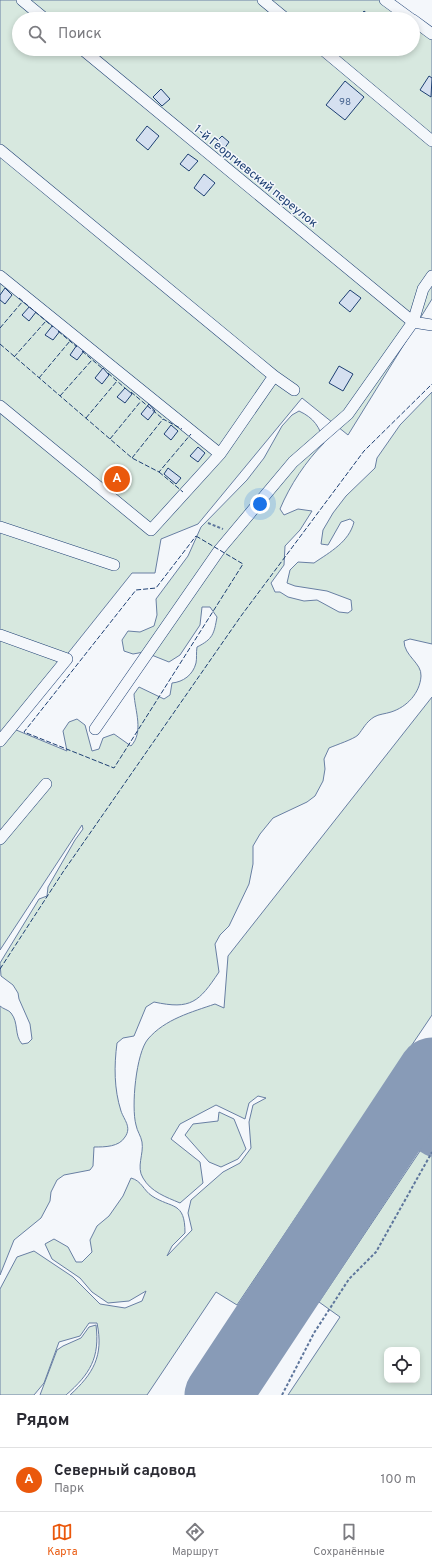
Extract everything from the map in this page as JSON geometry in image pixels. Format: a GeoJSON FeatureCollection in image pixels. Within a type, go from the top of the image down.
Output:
{"type":"FeatureCollection","features":[{"type":"Feature","properties":{"kind":"street"},"geometry":{"type":"LineString","coordinates":[[22,0],[37,12]]}},
{"type":"Feature","properties":{"kind":"street"},"geometry":{"type":"LineString","coordinates":[[263,0],[278,12]]}},
{"type":"Feature","properties":{"kind":"street"},"geometry":{"type":"LineString","coordinates":[[385,0],[401,12]]}},
{"type":"Feature","properties":{"kind":"street"},"geometry":{"type":"LineString","coordinates":[[420,26],[432,34]]}},
{"type":"Feature","properties":{"kind":"street","name":"1-й Георгиевский переулок"},"geometry":{"type":"LineString","coordinates":[[90,56],[413,322]]}},
{"type":"Feature","properties":{"kind":"street"},"geometry":{"type":"LineString","coordinates":[[330,56],[432,141]]}},
{"type":"Feature","properties":{"kind":"street"},"geometry":{"type":"LineString","coordinates":[[0,150],[274,376],[294,390]]}},
{"type":"Feature","properties":{"kind":"street"},"geometry":{"type":"LineString","coordinates":[[0,276],[220,454]]}},
{"type":"Feature","properties":{"kind":"street"},"geometry":{"type":"LineString","coordinates":[[95,729],[220,549],[293,462],[348,414],[413,322],[423,289],[432,276]]}},
{"type":"Feature","properties":{"kind":"street"},"geometry":{"type":"LineString","coordinates":[[413,322],[432,325]]}},
{"type":"Feature","properties":{"kind":"street"},"geometry":{"type":"LineString","coordinates":[[0,406],[150,530],[220,454],[274,376]]}},
{"type":"Feature","properties":{"kind":"street"},"geometry":{"type":"LineString","coordinates":[[0,527],[114,565]]}},
{"type":"Feature","properties":{"kind":"street"},"geometry":{"type":"LineString","coordinates":[[0,635],[67,659],[1,739]]}},
{"type":"Feature","properties":{"kind":"street"},"geometry":{"type":"LineString","coordinates":[[0,839],[46,784]]}},
{"type":"Feature","properties":{"kind":"path"},"geometry":{"type":"LineString","coordinates":[[208,523],[234,534]]}},
{"type":"Feature","properties":{"kind":"path"},"geometry":{"type":"LineString","coordinates":[[282,1395],[314,1333],[349,1279],[376,1252],[432,1152]]}},
{"type":"Feature","properties":{"kind":"shaded area"},"geometry":{"type":"Polygon","coordinates":[[[0,0],[383,0],[401,12],[12,12],[12,56],[420,56],[420,25],[432,33],[432,299],[348,435],[302,398],[198,524],[161,539],[155,573],[132,573],[9,727],[67,751],[63,731],[69,722],[77,719],[85,725],[92,751],[99,749],[103,738],[114,734],[131,746],[135,740],[138,728],[134,694],[139,687],[164,699],[170,695],[172,683],[184,679],[193,671],[196,663],[197,647],[212,635],[217,617],[210,607],[202,607],[200,625],[180,655],[169,662],[144,652],[133,654],[124,651],[122,640],[128,631],[140,632],[154,626],[157,615],[156,599],[188,556],[201,527],[247,480],[264,458],[282,426],[292,415],[299,411],[309,417],[316,424],[321,432],[324,443],[299,474],[280,509],[284,515],[298,509],[312,511],[300,530],[285,546],[284,565],[271,583],[275,592],[280,592],[288,597],[304,601],[317,600],[339,612],[348,613],[352,610],[351,600],[327,591],[295,586],[287,583],[290,570],[298,562],[314,563],[338,546],[348,535],[354,522],[350,519],[341,522],[328,545],[321,544],[323,530],[333,513],[346,496],[375,468],[377,458],[400,425],[432,392],[432,644],[410,639],[404,641],[407,651],[421,671],[420,682],[415,694],[407,703],[397,710],[378,715],[371,719],[356,737],[329,748],[324,759],[325,769],[323,781],[315,796],[307,802],[273,818],[260,834],[253,846],[253,864],[249,884],[229,926],[220,935],[215,944],[219,972],[206,990],[193,1001],[186,1004],[177,1005],[154,1002],[146,1007],[134,1036],[123,1038],[117,1043],[115,1060],[116,1086],[121,1111],[128,1127],[125,1137],[115,1145],[94,1147],[93,1166],[90,1170],[64,1175],[57,1180],[51,1192],[50,1201],[41,1218],[14,1240],[0,1275],[0,1006],[10,1012],[13,1017],[18,1037],[22,1044],[28,1043],[32,1039],[30,1024],[19,999],[18,993],[13,985],[1,976],[0,963],[39,899],[47,896],[48,887],[83,829],[82,825],[0,950],[0,0]]]}},
{"type":"Feature","properties":{"kind":"shaded area"},"geometry":{"type":"Polygon","coordinates":[[[432,697],[432,1015],[237,1305],[216,1292],[147,1395],[70,1395],[85,1380],[95,1364],[98,1355],[99,1335],[97,1323],[89,1323],[80,1336],[59,1342],[44,1383],[34,1395],[0,1395],[0,1289],[17,1257],[34,1251],[73,1277],[100,1304],[125,1308],[142,1301],[146,1291],[129,1301],[108,1303],[92,1292],[80,1278],[52,1259],[45,1244],[54,1239],[68,1247],[76,1262],[82,1262],[92,1252],[90,1240],[97,1226],[109,1216],[123,1196],[131,1178],[138,1181],[152,1196],[176,1207],[183,1216],[185,1233],[172,1246],[167,1256],[192,1230],[188,1213],[191,1200],[223,1172],[240,1163],[251,1148],[249,1122],[253,1105],[266,1098],[258,1096],[249,1103],[245,1119],[216,1105],[180,1124],[171,1139],[200,1162],[203,1183],[180,1203],[159,1194],[150,1187],[143,1178],[140,1169],[142,1142],[136,1125],[134,1106],[134,1094],[140,1056],[144,1046],[148,1039],[162,1026],[179,1017],[215,1004],[224,1008],[228,956],[432,697]]]}},
{"type":"Feature","properties":{"kind":"shaded area"},"geometry":{"type":"Polygon","coordinates":[[[219,1112],[234,1119],[246,1149],[238,1159],[221,1167],[209,1162],[185,1135],[193,1124],[218,1121],[219,1112]]]}},
{"type":"Feature","properties":{"kind":"shaded area"},"geometry":{"type":"Polygon","coordinates":[[[422,1148],[432,1155],[432,1395],[288,1395],[340,1317],[319,1302],[422,1148]]]}},
{"type":"Feature","properties":{"kind":"shaded area"},"geometry":{"type":"Polygon","coordinates":[[[96,1325],[97,1337],[95,1356],[92,1364],[81,1380],[66,1395],[40,1395],[57,1350],[81,1338],[89,1327],[96,1325]]]}},
{"type":"Feature","properties":{"kind":"building"},"geometry":{"type":"Polygon","coordinates":[[[429,76],[432,78],[431,97],[420,90],[429,76]]]}},
{"type":"Feature","properties":{"kind":"building"},"geometry":{"type":"Polygon","coordinates":[[[345,81],[364,97],[345,120],[326,105],[345,81]]]}},
{"type":"Feature","properties":{"kind":"building"},"geometry":{"type":"Polygon","coordinates":[[[161,89],[170,99],[162,106],[153,97],[161,89]]]}},
{"type":"Feature","properties":{"kind":"building"},"geometry":{"type":"Polygon","coordinates":[[[147,126],[159,136],[148,150],[136,140],[147,126]]]}},
{"type":"Feature","properties":{"kind":"building"},"geometry":{"type":"Polygon","coordinates":[[[222,136],[229,142],[224,149],[216,142],[222,136]]]}},
{"type":"Feature","properties":{"kind":"building"},"geometry":{"type":"Polygon","coordinates":[[[188,154],[198,161],[189,171],[180,164],[188,154]]]}},
{"type":"Feature","properties":{"kind":"building"},"geometry":{"type":"Polygon","coordinates":[[[204,174],[215,183],[204,196],[194,188],[204,174]]]}},
{"type":"Feature","properties":{"kind":"building"},"geometry":{"type":"Polygon","coordinates":[[[5,288],[12,295],[5,304],[0,300],[0,295],[5,288]]]}},
{"type":"Feature","properties":{"kind":"building"},"geometry":{"type":"Polygon","coordinates":[[[350,290],[361,298],[350,312],[339,303],[350,290]]]}},
{"type":"Feature","properties":{"kind":"building"},"geometry":{"type":"Polygon","coordinates":[[[30,306],[36,312],[29,321],[22,315],[30,306]]]}},
{"type":"Feature","properties":{"kind":"building"},"geometry":{"type":"Polygon","coordinates":[[[53,325],[60,331],[53,340],[45,335],[53,325]]]}},
{"type":"Feature","properties":{"kind":"building"},"geometry":{"type":"Polygon","coordinates":[[[77,345],[84,351],[77,360],[70,355],[77,345]]]}},
{"type":"Feature","properties":{"kind":"building"},"geometry":{"type":"Polygon","coordinates":[[[339,366],[353,374],[343,391],[329,383],[339,366]]]}},
{"type":"Feature","properties":{"kind":"building"},"geometry":{"type":"Polygon","coordinates":[[[103,368],[109,375],[102,384],[95,378],[103,368]]]}},
{"type":"Feature","properties":{"kind":"building"},"geometry":{"type":"Polygon","coordinates":[[[125,388],[132,394],[125,403],[117,397],[125,388]]]}},
{"type":"Feature","properties":{"kind":"building"},"geometry":{"type":"Polygon","coordinates":[[[149,404],[155,411],[148,420],[141,414],[149,404]]]}},
{"type":"Feature","properties":{"kind":"building"},"geometry":{"type":"Polygon","coordinates":[[[171,425],[178,431],[171,440],[164,434],[171,425]]]}},
{"type":"Feature","properties":{"kind":"building"},"geometry":{"type":"Polygon","coordinates":[[[198,447],[205,453],[198,462],[190,456],[198,447]]]}},
{"type":"Feature","properties":{"kind":"building"},"geometry":{"type":"Polygon","coordinates":[[[168,468],[181,478],[176,484],[164,474],[168,468]]]}},
{"type":"Feature","properties":{"kind":"building"},"geometry":{"type":"Polygon","coordinates":[[[111,471],[114,474],[108,481],[104,478],[111,471]]]}},
{"type":"Feature","properties":{"kind":"taxiway"},"geometry":{"type":"LineString","coordinates":[[411,1103],[408,1118],[409,1123],[415,1132],[432,1143]]}},
{"type":"Feature","properties":{"kind":"taxiway"},"geometry":{"type":"LineString","coordinates":[[386,1140],[404,1130],[414,1131]]}},
{"type":"Feature","properties":{"kind":"runway"},"geometry":{"type":"LineString","coordinates":[[218,1395],[432,1071]]}},
{"type":"Feature","properties":{"kind":"fence"},"geometry":{"type":"LineString","coordinates":[[19,298],[53,327]]}},
{"type":"Feature","properties":{"kind":"fence"},"geometry":{"type":"LineString","coordinates":[[0,328],[23,301]]}},
{"type":"Feature","properties":{"kind":"fence"},"geometry":{"type":"LineString","coordinates":[[14,357],[46,321]]}},
{"type":"Feature","properties":{"kind":"fence"},"geometry":{"type":"LineString","coordinates":[[58,331],[77,347]]}},
{"type":"Feature","properties":{"kind":"fence"},"geometry":{"type":"LineString","coordinates":[[39,378],[70,341]]}},
{"type":"Feature","properties":{"kind":"fence"},"geometry":{"type":"LineString","coordinates":[[0,344],[132,458],[159,472],[191,434]]}},
{"type":"Feature","properties":{"kind":"fence"},"geometry":{"type":"LineString","coordinates":[[82,351],[103,369]]}},
{"type":"Feature","properties":{"kind":"fence"},"geometry":{"type":"LineString","coordinates":[[60,396],[92,360]]}},
{"type":"Feature","properties":{"kind":"fence"},"geometry":{"type":"LineString","coordinates":[[108,373],[126,389]]}},
{"type":"Feature","properties":{"kind":"fence"},"geometry":{"type":"LineString","coordinates":[[86,418],[117,381]]}},
{"type":"Feature","properties":{"kind":"fence"},"geometry":{"type":"LineString","coordinates":[[0,969],[63,872],[241,616],[364,451],[432,384]]}},
{"type":"Feature","properties":{"kind":"fence"},"geometry":{"type":"LineString","coordinates":[[131,392],[163,419]]}},
{"type":"Feature","properties":{"kind":"fence"},"geometry":{"type":"LineString","coordinates":[[110,439],[141,401]]}},
{"type":"Feature","properties":{"kind":"fence"},"geometry":{"type":"LineString","coordinates":[[132,458],[163,419],[182,429]]}},
{"type":"Feature","properties":{"kind":"fence"},"geometry":{"type":"LineString","coordinates":[[159,472],[183,492]]}},
{"type":"Feature","properties":{"kind":"fence"},"geometry":{"type":"LineString","coordinates":[[196,536],[243,564],[114,768],[24,732],[136,590],[156,588],[196,536]]}},
{"type":"Feature","properties":{"kind":"place","name":"Северный садовод"},"geometry":{"type":"Point","coordinates":[117,479]}}]}
